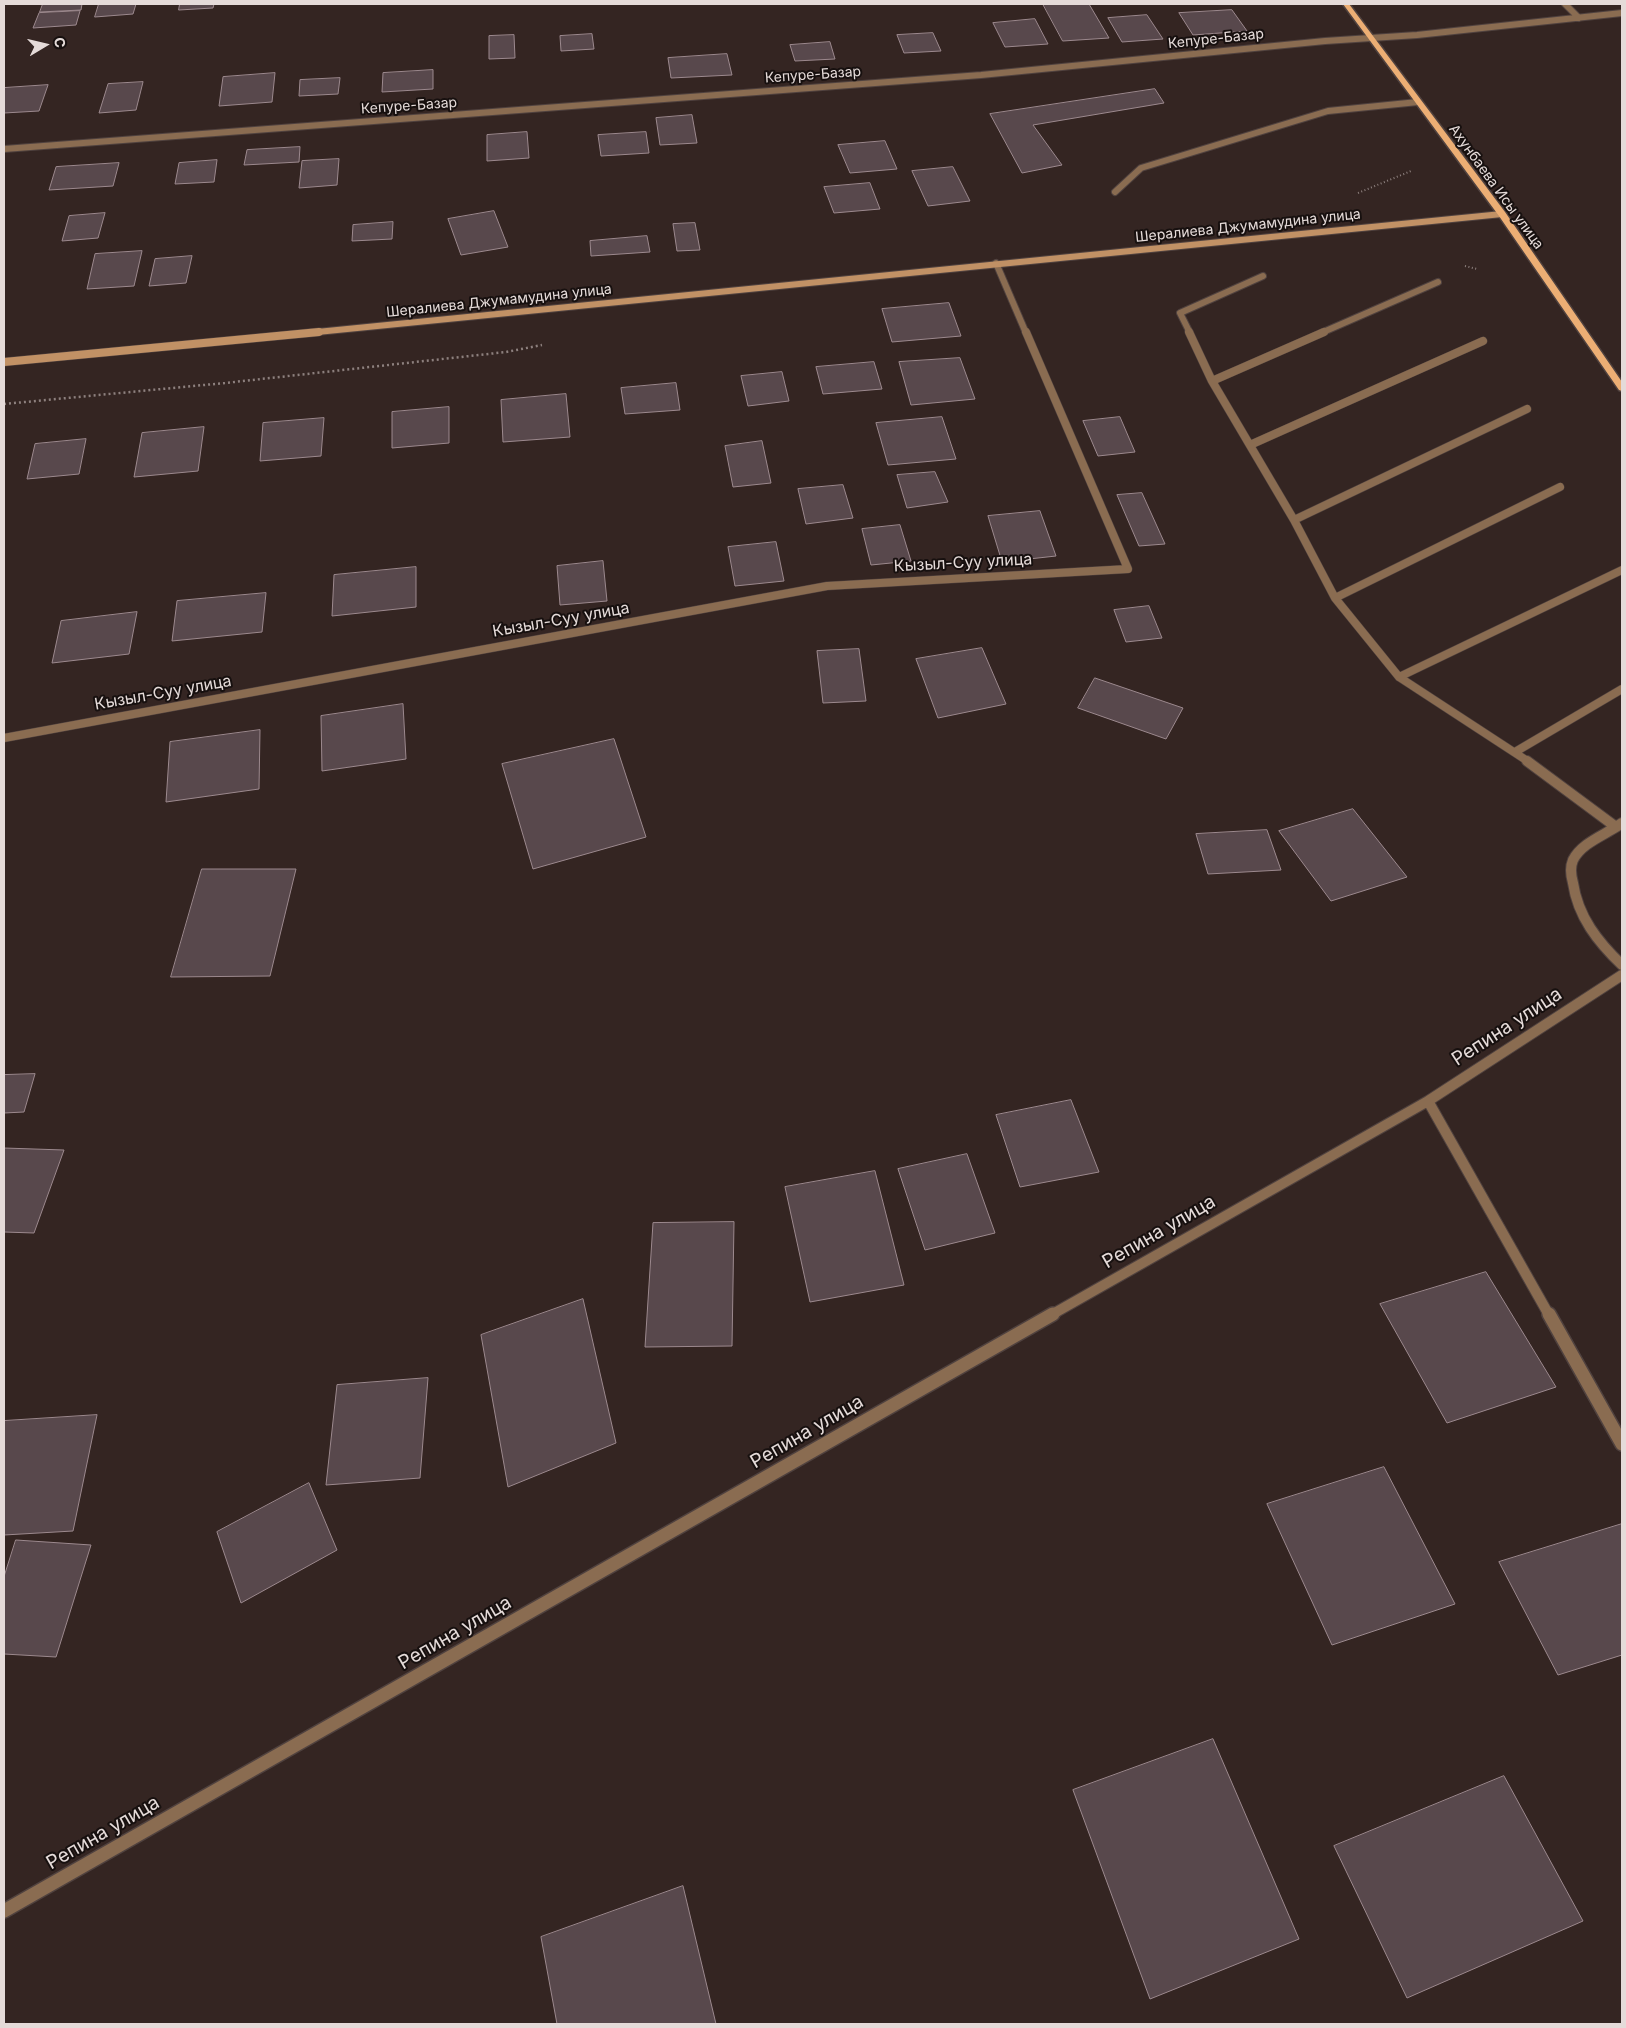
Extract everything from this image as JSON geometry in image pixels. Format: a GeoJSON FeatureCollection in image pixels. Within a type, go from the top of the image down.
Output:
{"type":"FeatureCollection","features":[{"type":"Feature","properties":{"kind":"main road","name":"Ахунбаева Исы улица"},"geometry":{"type":"LineString","coordinates":[[1346,4],[1502,214],[1622,388]]}},
{"type":"Feature","properties":{"kind":"street"},"geometry":{"type":"LineString","coordinates":[[1565,4],[1579,18]]}},
{"type":"Feature","properties":{"kind":"street","name":"Кепуре-Базар"},"geometry":{"type":"LineString","coordinates":[[4,149],[971,75],[1622,13]]}},
{"type":"Feature","properties":{"kind":"street"},"geometry":{"type":"LineString","coordinates":[[1115,192],[1141,168],[1319,114],[1367,106],[1418,102]]}},
{"type":"Feature","properties":{"kind":"street","name":"Шералиева Джумамудина улица"},"geometry":{"type":"LineString","coordinates":[[4,362],[1502,214]]}},
{"type":"Feature","properties":{"kind":"street","name":"Кызыл-Суу улица"},"geometry":{"type":"LineString","coordinates":[[4,738],[827,586],[1128,569],[996,263]]}},
{"type":"Feature","properties":{"kind":"street"},"geometry":{"type":"LineString","coordinates":[[1263,276],[1180,313],[1212,381],[1294,520],[1335,598],[1399,677],[1515,752],[1619,825],[1583,849],[1573,861],[1571,875],[1579,910],[1591,931],[1622,965]]}},
{"type":"Feature","properties":{"kind":"street"},"geometry":{"type":"LineString","coordinates":[[1212,381],[1438,282]]}},
{"type":"Feature","properties":{"kind":"street"},"geometry":{"type":"LineString","coordinates":[[1250,445],[1483,341]]}},
{"type":"Feature","properties":{"kind":"street"},"geometry":{"type":"LineString","coordinates":[[1294,520],[1527,409]]}},
{"type":"Feature","properties":{"kind":"street"},"geometry":{"type":"LineString","coordinates":[[1335,598],[1560,487]]}},
{"type":"Feature","properties":{"kind":"street"},"geometry":{"type":"LineString","coordinates":[[1399,677],[1622,570]]}},
{"type":"Feature","properties":{"kind":"street"},"geometry":{"type":"LineString","coordinates":[[1515,752],[1622,689]]}},
{"type":"Feature","properties":{"kind":"street","name":"Репина улица"},"geometry":{"type":"LineString","coordinates":[[4,1911],[1428,1100],[1622,975]]}},
{"type":"Feature","properties":{"kind":"street"},"geometry":{"type":"LineString","coordinates":[[1428,1100],[1622,1444]]}},
{"type":"Feature","properties":{"kind":"path"},"geometry":{"type":"LineString","coordinates":[[4,404],[225,383],[506,352],[544,345]]}},
{"type":"Feature","properties":{"kind":"building"},"geometry":{"type":"Polygon","coordinates":[[[43,4],[82,4],[81,10],[40,12],[43,4]]]}},
{"type":"Feature","properties":{"kind":"building"},"geometry":{"type":"Polygon","coordinates":[[[99,4],[136,4],[133,14],[95,17],[99,4]]]}},
{"type":"Feature","properties":{"kind":"building"},"geometry":{"type":"Polygon","coordinates":[[[180,4],[214,4],[213,8],[179,10],[180,4]]]}},
{"type":"Feature","properties":{"kind":"building"},"geometry":{"type":"Polygon","coordinates":[[[1043,4],[1089,4],[1109,38],[1063,41],[1043,4]]]}},
{"type":"Feature","properties":{"kind":"building"},"geometry":{"type":"Polygon","coordinates":[[[1232,10],[1247,31],[1193,35],[1179,13],[1232,10]]]}},
{"type":"Feature","properties":{"kind":"building"},"geometry":{"type":"Polygon","coordinates":[[[80,11],[76,25],[33,28],[39,13],[80,11]]]}},
{"type":"Feature","properties":{"kind":"building"},"geometry":{"type":"Polygon","coordinates":[[[1147,15],[1163,39],[1122,42],[1108,18],[1147,15]]]}},
{"type":"Feature","properties":{"kind":"building"},"geometry":{"type":"Polygon","coordinates":[[[1035,19],[1048,44],[1005,47],[993,23],[1035,19]]]}},
{"type":"Feature","properties":{"kind":"building"},"geometry":{"type":"Polygon","coordinates":[[[933,33],[941,51],[904,53],[897,35],[933,33]]]}},
{"type":"Feature","properties":{"kind":"building"},"geometry":{"type":"Polygon","coordinates":[[[592,34],[594,49],[561,51],[560,36],[592,34]]]}},
{"type":"Feature","properties":{"kind":"building"},"geometry":{"type":"Polygon","coordinates":[[[514,35],[515,58],[489,59],[489,36],[514,35]]]}},
{"type":"Feature","properties":{"kind":"building"},"geometry":{"type":"Polygon","coordinates":[[[830,42],[835,59],[795,61],[790,45],[830,42]]]}},
{"type":"Feature","properties":{"kind":"building"},"geometry":{"type":"Polygon","coordinates":[[[727,54],[732,75],[671,78],[668,58],[727,54]]]}},
{"type":"Feature","properties":{"kind":"building"},"geometry":{"type":"Polygon","coordinates":[[[433,70],[433,89],[382,92],[383,73],[433,70]]]}},
{"type":"Feature","properties":{"kind":"building"},"geometry":{"type":"Polygon","coordinates":[[[275,73],[272,102],[219,106],[223,77],[275,73]]]}},
{"type":"Feature","properties":{"kind":"building"},"geometry":{"type":"Polygon","coordinates":[[[340,78],[338,94],[299,96],[300,80],[340,78]]]}},
{"type":"Feature","properties":{"kind":"building"},"geometry":{"type":"Polygon","coordinates":[[[143,82],[136,110],[99,113],[108,84],[143,82]]]}},
{"type":"Feature","properties":{"kind":"building"},"geometry":{"type":"Polygon","coordinates":[[[48,85],[39,111],[4,113],[4,88],[48,85]]]}},
{"type":"Feature","properties":{"kind":"building"},"geometry":{"type":"Polygon","coordinates":[[[1155,89],[1164,103],[1033,125],[1062,165],[1022,173],[990,114],[1155,89]]]}},
{"type":"Feature","properties":{"kind":"building"},"geometry":{"type":"Polygon","coordinates":[[[692,115],[697,143],[660,145],[656,118],[692,115]]]}},
{"type":"Feature","properties":{"kind":"building"},"geometry":{"type":"Polygon","coordinates":[[[527,132],[529,158],[487,161],[487,135],[527,132]]]}},
{"type":"Feature","properties":{"kind":"building"},"geometry":{"type":"Polygon","coordinates":[[[646,132],[649,153],[601,156],[598,135],[646,132]]]}},
{"type":"Feature","properties":{"kind":"building"},"geometry":{"type":"Polygon","coordinates":[[[885,141],[897,169],[850,173],[838,145],[885,141]]]}},
{"type":"Feature","properties":{"kind":"building"},"geometry":{"type":"Polygon","coordinates":[[[300,147],[299,162],[244,165],[247,150],[300,147]]]}},
{"type":"Feature","properties":{"kind":"building"},"geometry":{"type":"Polygon","coordinates":[[[339,159],[337,185],[299,188],[302,161],[339,159]]]}},
{"type":"Feature","properties":{"kind":"building"},"geometry":{"type":"Polygon","coordinates":[[[217,160],[214,182],[175,184],[179,163],[217,160]]]}},
{"type":"Feature","properties":{"kind":"building"},"geometry":{"type":"Polygon","coordinates":[[[119,163],[113,186],[49,190],[56,167],[119,163]]]}},
{"type":"Feature","properties":{"kind":"building"},"geometry":{"type":"Polygon","coordinates":[[[953,167],[970,201],[928,206],[912,171],[953,167]]]}},
{"type":"Feature","properties":{"kind":"building"},"geometry":{"type":"Polygon","coordinates":[[[870,183],[880,209],[834,213],[824,187],[870,183]]]}},
{"type":"Feature","properties":{"kind":"building"},"geometry":{"type":"Polygon","coordinates":[[[494,211],[508,247],[461,255],[448,219],[494,211]]]}},
{"type":"Feature","properties":{"kind":"building"},"geometry":{"type":"Polygon","coordinates":[[[105,213],[98,238],[62,241],[69,216],[105,213]]]}},
{"type":"Feature","properties":{"kind":"building"},"geometry":{"type":"Polygon","coordinates":[[[393,222],[392,239],[352,241],[353,225],[393,222]]]}},
{"type":"Feature","properties":{"kind":"building"},"geometry":{"type":"Polygon","coordinates":[[[695,223],[700,250],[677,251],[673,224],[695,223]]]}},
{"type":"Feature","properties":{"kind":"building"},"geometry":{"type":"Polygon","coordinates":[[[647,236],[650,252],[591,256],[590,241],[647,236]]]}},
{"type":"Feature","properties":{"kind":"building"},"geometry":{"type":"Polygon","coordinates":[[[142,251],[134,286],[87,289],[95,254],[142,251]]]}},
{"type":"Feature","properties":{"kind":"building"},"geometry":{"type":"Polygon","coordinates":[[[192,256],[186,283],[149,286],[155,259],[192,256]]]}},
{"type":"Feature","properties":{"kind":"building"},"geometry":{"type":"Polygon","coordinates":[[[949,303],[961,336],[892,342],[882,309],[949,303]]]}},
{"type":"Feature","properties":{"kind":"building"},"geometry":{"type":"Polygon","coordinates":[[[960,358],[975,399],[911,405],[899,362],[960,358]]]}},
{"type":"Feature","properties":{"kind":"building"},"geometry":{"type":"Polygon","coordinates":[[[874,362],[882,389],[823,394],[816,367],[874,362]]]}},
{"type":"Feature","properties":{"kind":"building"},"geometry":{"type":"Polygon","coordinates":[[[782,372],[789,401],[748,406],[741,376],[782,372]]]}},
{"type":"Feature","properties":{"kind":"building"},"geometry":{"type":"Polygon","coordinates":[[[676,383],[680,410],[625,414],[621,388],[676,383]]]}},
{"type":"Feature","properties":{"kind":"building"},"geometry":{"type":"Polygon","coordinates":[[[566,394],[570,437],[503,442],[501,400],[566,394]]]}},
{"type":"Feature","properties":{"kind":"building"},"geometry":{"type":"Polygon","coordinates":[[[449,407],[449,443],[392,448],[392,412],[449,407]]]}},
{"type":"Feature","properties":{"kind":"building"},"geometry":{"type":"Polygon","coordinates":[[[942,417],[956,459],[888,465],[876,423],[942,417]]]}},
{"type":"Feature","properties":{"kind":"building"},"geometry":{"type":"Polygon","coordinates":[[[1120,417],[1135,452],[1098,456],[1083,421],[1120,417]]]}},
{"type":"Feature","properties":{"kind":"building"},"geometry":{"type":"Polygon","coordinates":[[[324,418],[321,456],[260,461],[263,423],[324,418]]]}},
{"type":"Feature","properties":{"kind":"building"},"geometry":{"type":"Polygon","coordinates":[[[204,427],[198,471],[134,477],[142,433],[204,427]]]}},
{"type":"Feature","properties":{"kind":"building"},"geometry":{"type":"Polygon","coordinates":[[[86,439],[79,474],[27,479],[35,444],[86,439]]]}},
{"type":"Feature","properties":{"kind":"building"},"geometry":{"type":"Polygon","coordinates":[[[762,441],[771,483],[733,487],[725,446],[762,441]]]}},
{"type":"Feature","properties":{"kind":"building"},"geometry":{"type":"Polygon","coordinates":[[[935,472],[948,502],[907,508],[897,475],[935,472]]]}},
{"type":"Feature","properties":{"kind":"building"},"geometry":{"type":"Polygon","coordinates":[[[843,485],[853,518],[806,524],[798,489],[843,485]]]}},
{"type":"Feature","properties":{"kind":"building"},"geometry":{"type":"Polygon","coordinates":[[[1142,493],[1165,544],[1139,546],[1117,495],[1142,493]]]}},
{"type":"Feature","properties":{"kind":"building"},"geometry":{"type":"Polygon","coordinates":[[[1040,511],[1056,556],[1002,562],[988,516],[1040,511]]]}},
{"type":"Feature","properties":{"kind":"building"},"geometry":{"type":"Polygon","coordinates":[[[900,525],[911,561],[871,565],[862,529],[900,525]]]}},
{"type":"Feature","properties":{"kind":"building"},"geometry":{"type":"Polygon","coordinates":[[[776,542],[784,581],[735,586],[728,547],[776,542]]]}},
{"type":"Feature","properties":{"kind":"building"},"geometry":{"type":"Polygon","coordinates":[[[603,561],[607,601],[560,605],[557,566],[603,561]]]}},
{"type":"Feature","properties":{"kind":"building"},"geometry":{"type":"Polygon","coordinates":[[[416,567],[416,607],[332,616],[334,575],[416,567]]]}},
{"type":"Feature","properties":{"kind":"building"},"geometry":{"type":"Polygon","coordinates":[[[266,593],[262,632],[172,641],[177,601],[266,593]]]}},
{"type":"Feature","properties":{"kind":"building"},"geometry":{"type":"Polygon","coordinates":[[[1149,606],[1162,638],[1126,642],[1114,610],[1149,606]]]}},
{"type":"Feature","properties":{"kind":"building"},"geometry":{"type":"Polygon","coordinates":[[[137,612],[129,654],[52,663],[61,621],[137,612]]]}},
{"type":"Feature","properties":{"kind":"building"},"geometry":{"type":"Polygon","coordinates":[[[982,648],[1006,704],[938,718],[916,659],[982,648]]]}},
{"type":"Feature","properties":{"kind":"building"},"geometry":{"type":"Polygon","coordinates":[[[859,649],[866,701],[823,703],[817,651],[859,649]]]}},
{"type":"Feature","properties":{"kind":"building"},"geometry":{"type":"Polygon","coordinates":[[[1095,678],[1183,708],[1166,739],[1078,708],[1095,678]]]}},
{"type":"Feature","properties":{"kind":"building"},"geometry":{"type":"Polygon","coordinates":[[[403,704],[406,759],[322,771],[321,716],[403,704]]]}},
{"type":"Feature","properties":{"kind":"building"},"geometry":{"type":"Polygon","coordinates":[[[260,730],[259,789],[166,802],[170,742],[260,730]]]}},
{"type":"Feature","properties":{"kind":"building"},"geometry":{"type":"Polygon","coordinates":[[[614,739],[646,837],[533,869],[502,764],[614,739]]]}},
{"type":"Feature","properties":{"kind":"building"},"geometry":{"type":"Polygon","coordinates":[[[1353,809],[1407,877],[1331,901],[1279,831],[1353,809]]]}},
{"type":"Feature","properties":{"kind":"building"},"geometry":{"type":"Polygon","coordinates":[[[1267,830],[1281,870],[1208,874],[1196,834],[1267,830]]]}},
{"type":"Feature","properties":{"kind":"building"},"geometry":{"type":"Polygon","coordinates":[[[202,869],[296,869],[270,976],[171,977],[202,869]]]}},
{"type":"Feature","properties":{"kind":"building"},"geometry":{"type":"Polygon","coordinates":[[[35,1074],[24,1112],[4,1113],[4,1075],[35,1074]]]}},
{"type":"Feature","properties":{"kind":"building"},"geometry":{"type":"Polygon","coordinates":[[[1071,1100],[1099,1172],[1020,1187],[996,1115],[1071,1100]]]}},
{"type":"Feature","properties":{"kind":"building"},"geometry":{"type":"Polygon","coordinates":[[[4,1148],[64,1150],[34,1233],[4,1232],[4,1148]]]}},
{"type":"Feature","properties":{"kind":"building"},"geometry":{"type":"Polygon","coordinates":[[[967,1154],[995,1233],[925,1250],[898,1169],[967,1154]]]}},
{"type":"Feature","properties":{"kind":"building"},"geometry":{"type":"Polygon","coordinates":[[[875,1171],[904,1285],[810,1302],[785,1187],[875,1171]]]}},
{"type":"Feature","properties":{"kind":"building"},"geometry":{"type":"Polygon","coordinates":[[[734,1222],[732,1346],[645,1347],[653,1223],[734,1222]]]}},
{"type":"Feature","properties":{"kind":"building"},"geometry":{"type":"Polygon","coordinates":[[[1486,1272],[1556,1387],[1447,1423],[1380,1304],[1486,1272]]]}},
{"type":"Feature","properties":{"kind":"building"},"geometry":{"type":"Polygon","coordinates":[[[583,1299],[616,1443],[508,1487],[481,1335],[583,1299]]]}},
{"type":"Feature","properties":{"kind":"building"},"geometry":{"type":"Polygon","coordinates":[[[428,1378],[420,1478],[326,1485],[337,1385],[428,1378]]]}},
{"type":"Feature","properties":{"kind":"building"},"geometry":{"type":"Polygon","coordinates":[[[97,1415],[73,1531],[4,1535],[4,1421],[97,1415]]]}},
{"type":"Feature","properties":{"kind":"building"},"geometry":{"type":"Polygon","coordinates":[[[1384,1467],[1455,1604],[1332,1645],[1267,1504],[1384,1467]]]}},
{"type":"Feature","properties":{"kind":"building"},"geometry":{"type":"Polygon","coordinates":[[[309,1483],[337,1550],[241,1603],[217,1532],[309,1483]]]}},
{"type":"Feature","properties":{"kind":"building"},"geometry":{"type":"Polygon","coordinates":[[[1622,1524],[1622,1655],[1558,1675],[1499,1562],[1622,1524]]]}},
{"type":"Feature","properties":{"kind":"building"},"geometry":{"type":"Polygon","coordinates":[[[16,1540],[91,1545],[56,1657],[4,1654],[4,1577],[16,1540]]]}},
{"type":"Feature","properties":{"kind":"building"},"geometry":{"type":"Polygon","coordinates":[[[1213,1739],[1299,1939],[1150,1999],[1073,1790],[1213,1739]]]}},
{"type":"Feature","properties":{"kind":"building"},"geometry":{"type":"Polygon","coordinates":[[[1504,1776],[1583,1921],[1407,1998],[1334,1846],[1504,1776]]]}},
{"type":"Feature","properties":{"kind":"building"},"geometry":{"type":"Polygon","coordinates":[[[683,1886],[716,2024],[557,2024],[541,1937],[683,1886]]]}}]}
